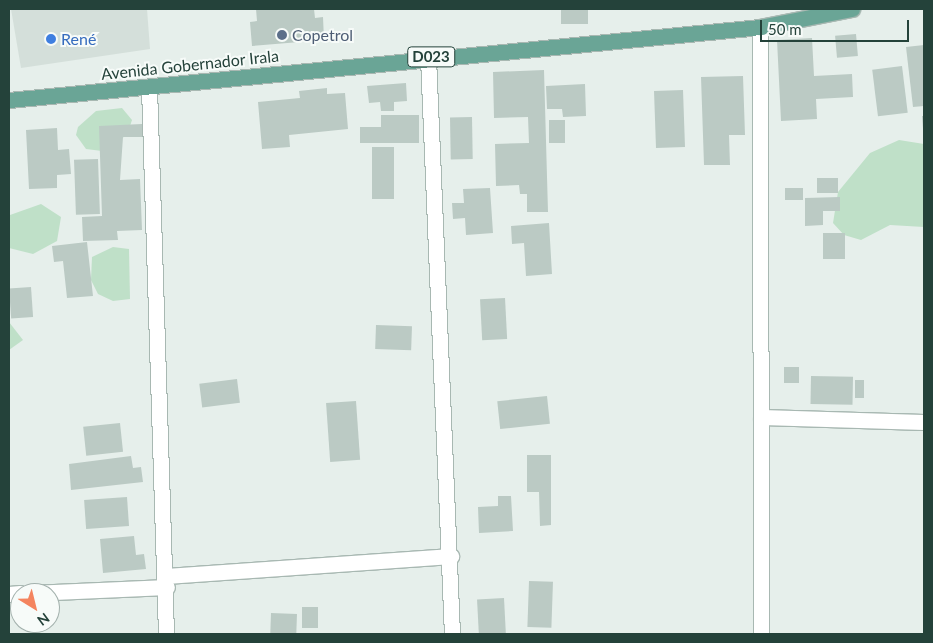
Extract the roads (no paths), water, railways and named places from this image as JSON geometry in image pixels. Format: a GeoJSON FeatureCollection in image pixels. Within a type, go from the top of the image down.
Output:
{"type":"FeatureCollection","features":[{"type":"Feature","properties":{"kind":"main road","name":"Avenida Gobernador Irala"},"geometry":{"type":"LineString","coordinates":[[9,100],[428,57],[760,27],[852,9]]}},
{"type":"Feature","properties":{"kind":"street"},"geometry":{"type":"LineString","coordinates":[[760,27],[761,634]]}},
{"type":"Feature","properties":{"kind":"street"},"geometry":{"type":"LineString","coordinates":[[428,57],[451,556],[452,634]]}},
{"type":"Feature","properties":{"kind":"street"},"geometry":{"type":"LineString","coordinates":[[149,87],[166,582],[166,634]]}},
{"type":"Feature","properties":{"kind":"street"},"geometry":{"type":"LineString","coordinates":[[761,417],[924,422]]}},
{"type":"Feature","properties":{"kind":"street"},"geometry":{"type":"LineString","coordinates":[[60,591],[451,556]]}},
{"type":"Feature","properties":{"kind":"place","name":"Copetrol"},"geometry":{"type":"Point","coordinates":[282,35]}},
{"type":"Feature","properties":{"kind":"place","name":"René"},"geometry":{"type":"Point","coordinates":[51,39]}}]}
